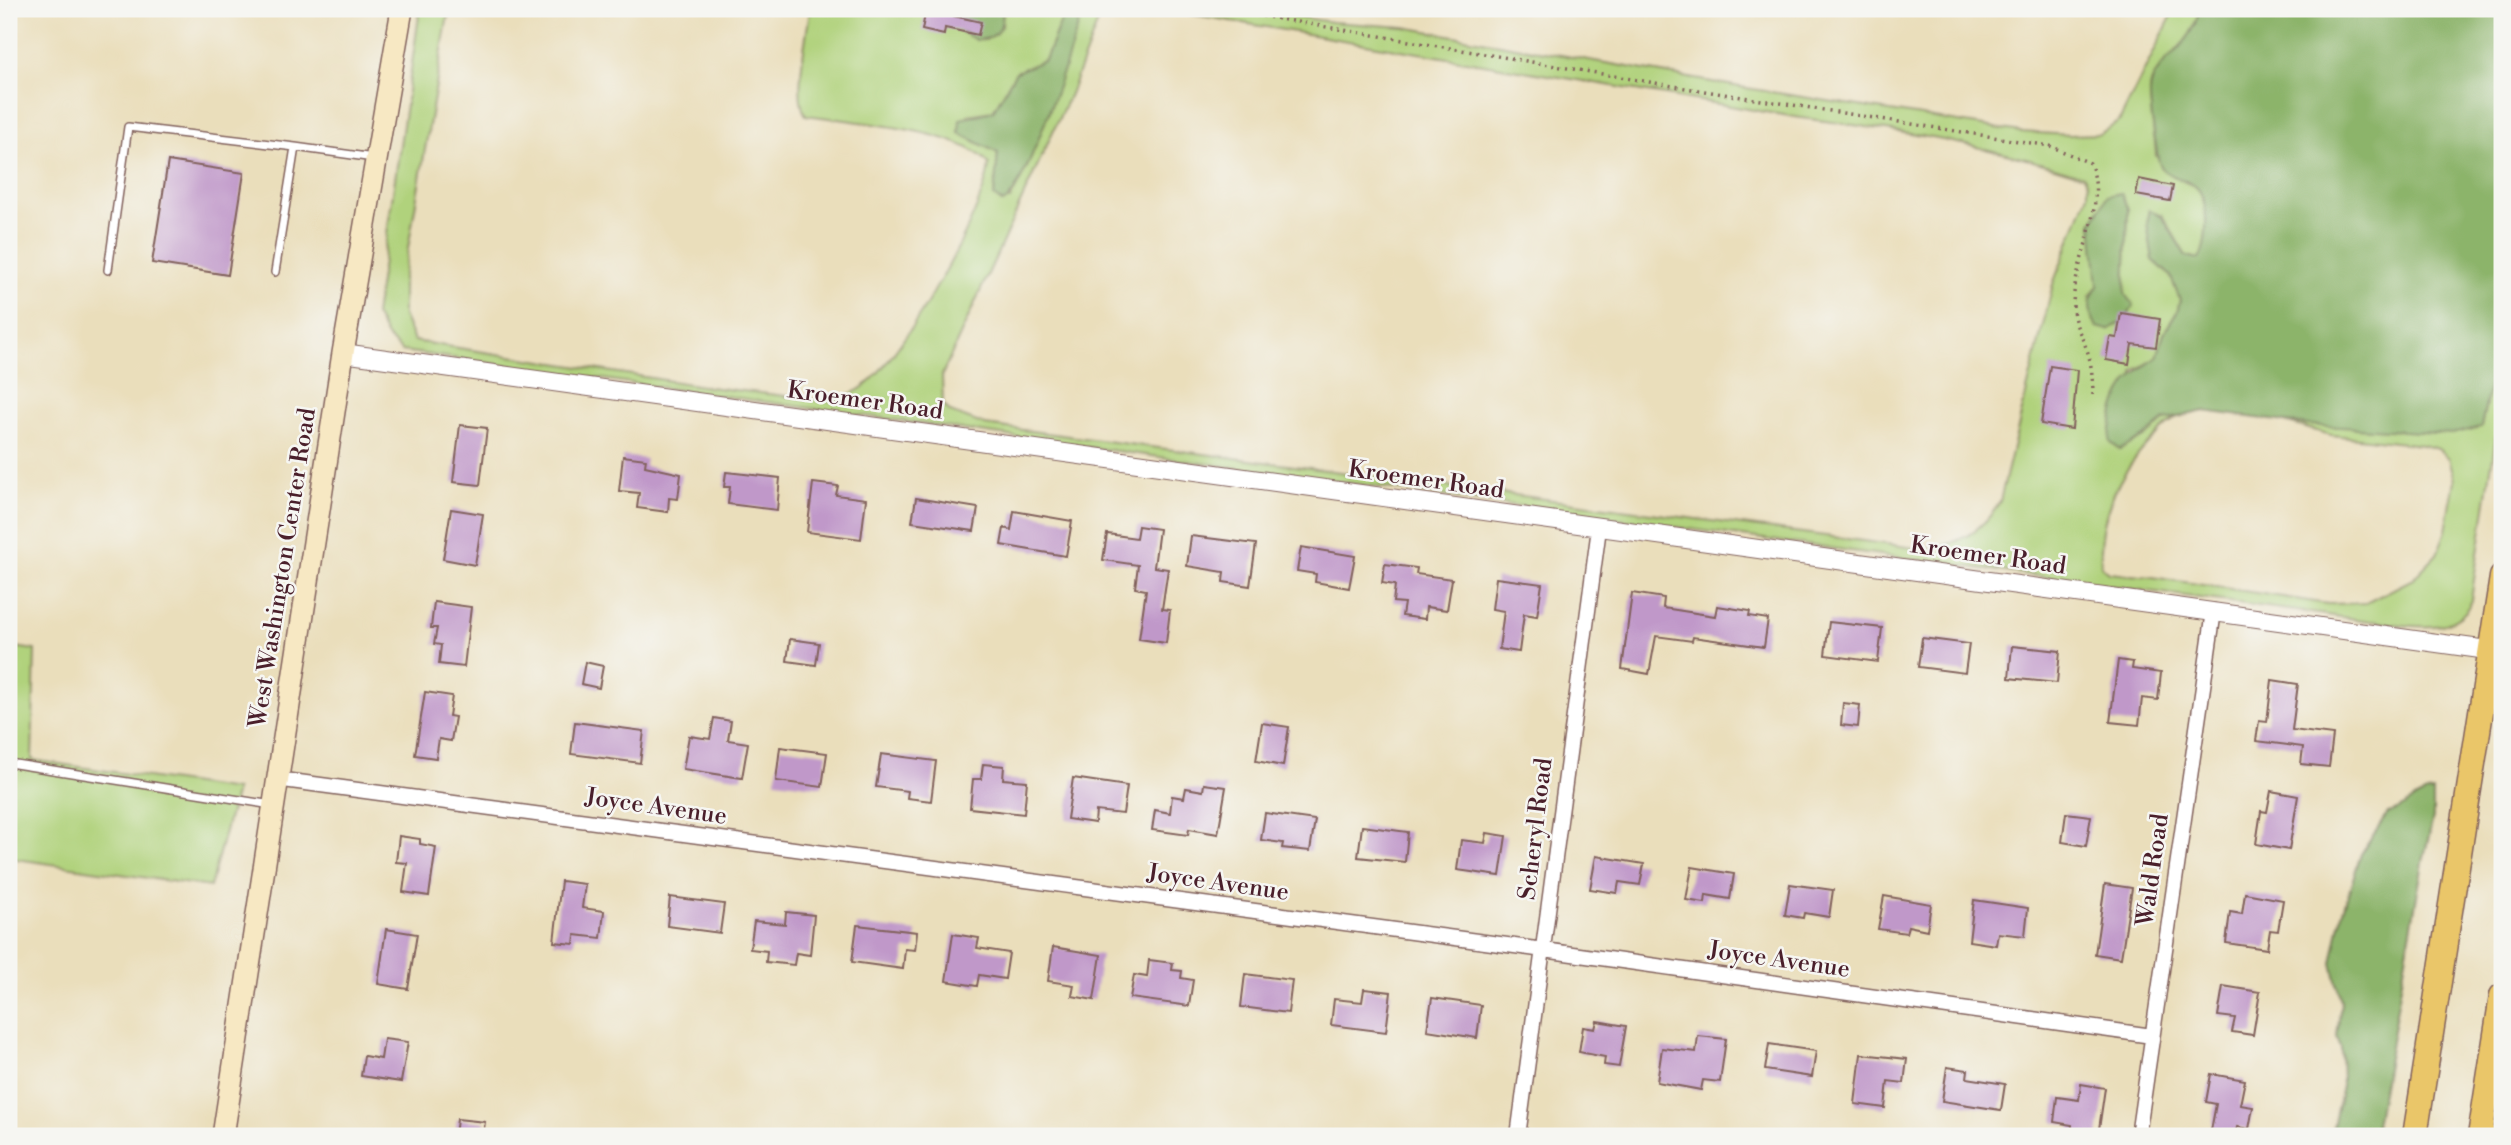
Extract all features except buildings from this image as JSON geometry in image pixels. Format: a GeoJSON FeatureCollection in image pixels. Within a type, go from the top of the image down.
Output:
{"type":"FeatureCollection","features":[{"type":"Feature","properties":{"kind":"highway"},"geometry":{"type":"LineString","coordinates":[[2415,1136],[2497,651],[2502,577]]}},
{"type":"Feature","properties":{"kind":"highway"},"geometry":{"type":"LineString","coordinates":[[2480,1136],[2502,996]]}},
{"type":"Feature","properties":{"kind":"main road","name":"West Washington Center Road"},"geometry":{"type":"LineString","coordinates":[[223,1136],[276,779],[402,9]]}},
{"type":"Feature","properties":{"kind":"street","name":"Kroemer Road"},"geometry":{"type":"LineString","coordinates":[[344,353],[2497,651]]}},
{"type":"Feature","properties":{"kind":"street","name":"Scheryl Road"},"geometry":{"type":"LineString","coordinates":[[1518,1136],[1599,528]]}},
{"type":"Feature","properties":{"kind":"street","name":"Wald Road"},"geometry":{"type":"LineString","coordinates":[[2138,1136],[2214,611]]}},
{"type":"Feature","properties":{"kind":"street","name":"Joyce Avenue"},"geometry":{"type":"LineString","coordinates":[[276,779],[1544,950],[2152,1036]]}},
{"type":"Feature","properties":{"kind":"lane"},"geometry":{"type":"LineString","coordinates":[[107,270],[128,127],[377,158]]}},
{"type":"Feature","properties":{"kind":"lane"},"geometry":{"type":"LineString","coordinates":[[275,272],[295,147]]}},
{"type":"Feature","properties":{"kind":"lane"},"geometry":{"type":"LineString","coordinates":[[9,764],[272,805]]}},
{"type":"Feature","properties":{"kind":"path"},"geometry":{"type":"LineString","coordinates":[[1221,9],[1667,85],[2050,146],[2090,163],[2098,180],[2073,307],[2076,325],[2089,354],[2093,397]]}},
{"type":"Feature","properties":{"kind":"green space"},"geometry":{"type":"Polygon","coordinates":[[[420,9],[449,9],[403,278],[403,315],[414,341],[709,387],[828,401],[848,395],[867,384],[901,343],[958,247],[984,186],[989,164],[975,152],[931,135],[877,124],[806,115],[800,94],[810,9],[897,9],[913,13],[921,9],[947,9],[967,34],[986,40],[1002,26],[1003,9],[1066,9],[1045,60],[1016,72],[993,111],[968,115],[959,133],[998,153],[994,196],[1010,200],[1029,163],[1083,9],[1103,9],[1070,94],[942,375],[943,404],[950,412],[985,425],[1923,549],[1935,547],[1958,540],[1978,528],[2000,501],[2053,284],[2088,194],[2088,183],[2084,176],[2014,156],[1909,134],[1160,9],[1246,9],[1332,22],[1404,27],[1740,87],[2021,132],[2070,135],[2099,134],[2119,122],[2175,9],[2200,9],[2190,34],[2156,74],[2150,87],[2150,95],[2156,156],[2177,177],[2195,186],[2200,192],[2206,210],[2205,243],[2200,259],[2186,256],[2162,215],[2149,210],[2153,260],[2170,275],[2180,300],[2177,312],[2164,333],[2157,358],[2134,371],[2144,437],[2165,420],[2178,416],[2145,447],[2120,481],[2105,520],[2101,566],[2109,573],[2328,604],[2366,603],[2413,579],[2437,554],[2446,531],[2455,480],[2449,458],[2438,449],[2422,445],[2331,435],[2281,421],[2308,425],[2481,427],[2502,324],[2502,397],[2470,606],[2461,616],[2450,622],[2424,627],[1216,465],[402,351],[388,338],[375,315],[420,9]],[[2128,210],[2098,286],[2090,297],[2125,293],[2128,210]]]}},
{"type":"Feature","properties":{"kind":"green space"},"geometry":{"type":"Polygon","coordinates":[[[947,9],[1003,9],[1002,22],[994,35],[976,40],[962,32],[947,9]]]}},
{"type":"Feature","properties":{"kind":"green space"},"geometry":{"type":"Polygon","coordinates":[[[1066,9],[1083,9],[1036,146],[1024,173],[1003,203],[994,196],[998,153],[959,133],[960,119],[993,111],[1016,72],[1045,60],[1066,9]]]}},
{"type":"Feature","properties":{"kind":"green space"},"geometry":{"type":"Polygon","coordinates":[[[2200,9],[2502,9],[2502,324],[2481,427],[2452,434],[2308,425],[2204,411],[2165,420],[2144,437],[2120,450],[2110,442],[2113,415],[2121,393],[2135,374],[2157,358],[2164,333],[2177,312],[2180,300],[2170,275],[2153,260],[2147,223],[2150,210],[2161,215],[2186,256],[2199,259],[2204,243],[2206,222],[2201,193],[2192,184],[2167,173],[2160,165],[2150,96],[2154,78],[2190,34],[2200,9]]]}},
{"type":"Feature","properties":{"kind":"green space"},"geometry":{"type":"Polygon","coordinates":[[[2121,193],[2128,209],[2125,293],[2134,305],[2125,320],[2108,330],[2097,327],[2090,311],[2090,302],[2098,286],[2092,223],[2107,196],[2121,193]]]}},
{"type":"Feature","properties":{"kind":"green space"},"geometry":{"type":"Polygon","coordinates":[[[9,646],[35,650],[32,760],[236,790],[210,887],[9,858],[9,646]]]}},
{"type":"Feature","properties":{"kind":"green space"},"geometry":{"type":"Polygon","coordinates":[[[2433,792],[2433,818],[2374,1136],[2331,1136],[2342,1086],[2341,1048],[2337,1037],[2341,1001],[2332,963],[2342,913],[2361,854],[2388,813],[2433,792]]]}}]}
